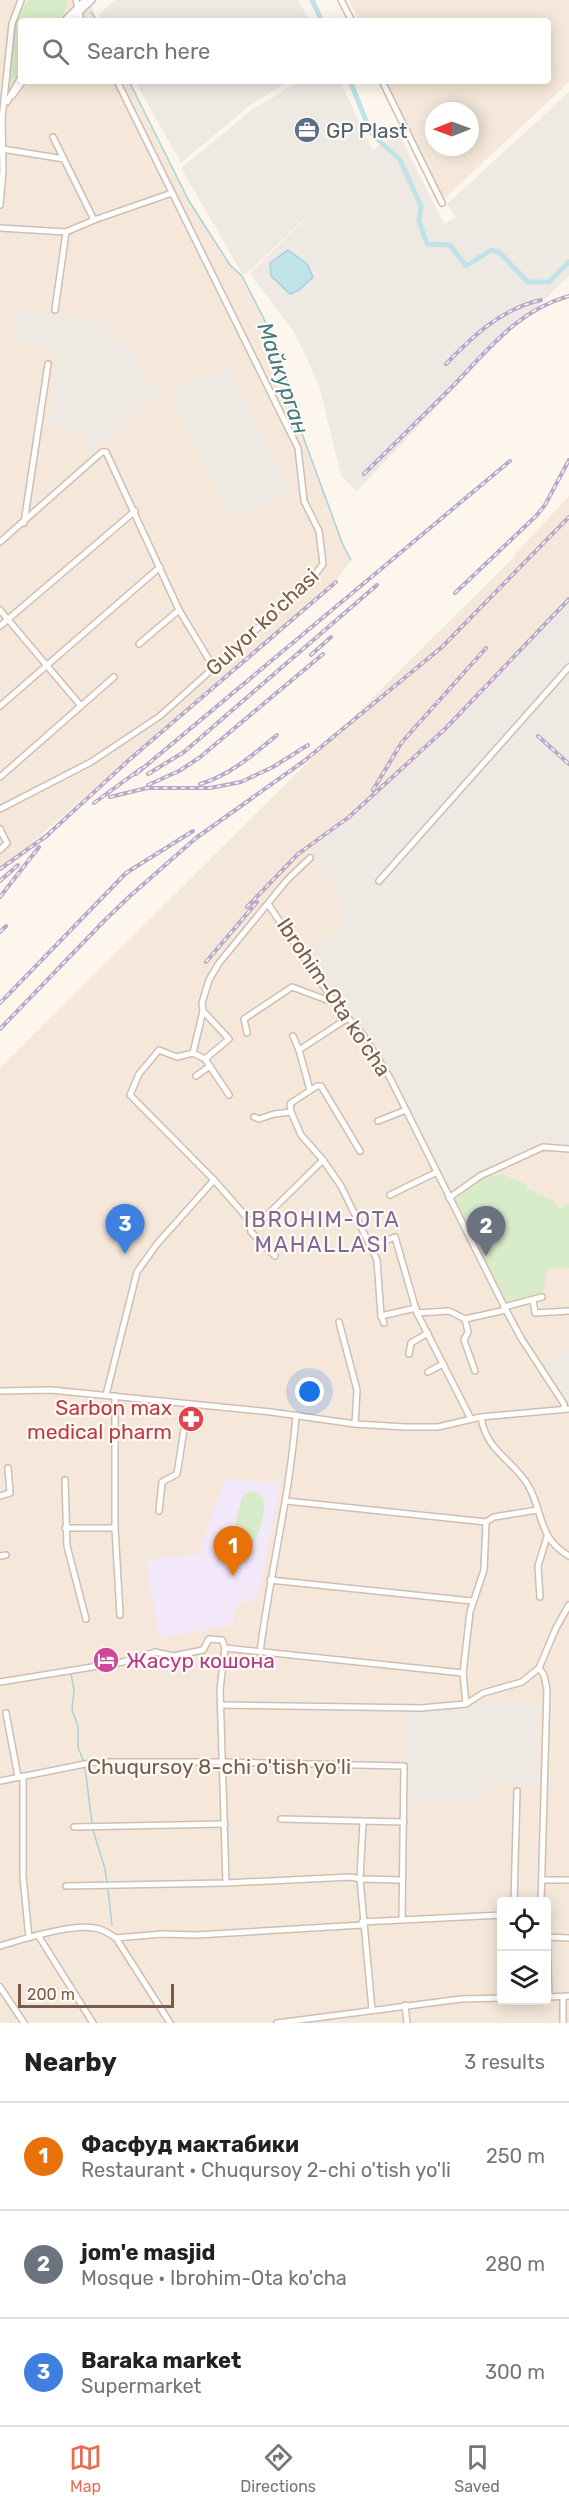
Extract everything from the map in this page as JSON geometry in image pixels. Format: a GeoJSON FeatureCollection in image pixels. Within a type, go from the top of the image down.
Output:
{"type":"FeatureCollection","features":[{"type":"Feature","properties":{"kind":"street"},"geometry":{"type":"LineString","coordinates":[[0,204],[1,149],[12,24],[21,0]]}},
{"type":"Feature","properties":{"kind":"street"},"geometry":{"type":"LineString","coordinates":[[67,18],[85,0]]}},
{"type":"Feature","properties":{"kind":"street"},"geometry":{"type":"LineString","coordinates":[[77,6],[92,0]]}},
{"type":"Feature","properties":{"kind":"street"},"geometry":{"type":"LineString","coordinates":[[341,0],[350,18]]}},
{"type":"Feature","properties":{"kind":"street"},"geometry":{"type":"LineString","coordinates":[[4,109],[18,82]]}},
{"type":"Feature","properties":{"kind":"street"},"geometry":{"type":"LineString","coordinates":[[7,102],[21,84]]}},
{"type":"Feature","properties":{"kind":"street","name":"Gulyor ko'chasi"},"geometry":{"type":"LineString","coordinates":[[0,809],[91,762],[160,716],[311,580],[321,570],[324,559],[319,531],[304,501],[298,448],[118,84]]}},
{"type":"Feature","properties":{"kind":"street"},"geometry":{"type":"LineString","coordinates":[[383,84],[442,203]]}},
{"type":"Feature","properties":{"kind":"street"},"geometry":{"type":"LineString","coordinates":[[53,137],[94,220]]}},
{"type":"Feature","properties":{"kind":"street"},"geometry":{"type":"LineString","coordinates":[[1,149],[64,159]]}},
{"type":"Feature","properties":{"kind":"street"},"geometry":{"type":"LineString","coordinates":[[0,228],[66,232],[172,193]]}},
{"type":"Feature","properties":{"kind":"street"},"geometry":{"type":"LineString","coordinates":[[56,310],[66,232]]}},
{"type":"Feature","properties":{"kind":"street"},"geometry":{"type":"LineString","coordinates":[[24,523],[48,364]]}},
{"type":"Feature","properties":{"kind":"street"},"geometry":{"type":"LineString","coordinates":[[0,542],[102,452],[106,452],[179,610],[214,668]]}},
{"type":"Feature","properties":{"kind":"street"},"geometry":{"type":"LineString","coordinates":[[0,626],[135,511]]}},
{"type":"Feature","properties":{"kind":"street"},"geometry":{"type":"LineString","coordinates":[[0,706],[160,567]]}},
{"type":"Feature","properties":{"kind":"street"},"geometry":{"type":"LineString","coordinates":[[0,610],[81,706]]}},
{"type":"Feature","properties":{"kind":"street"},"geometry":{"type":"LineString","coordinates":[[139,644],[179,610]]}},
{"type":"Feature","properties":{"kind":"street"},"geometry":{"type":"LineString","coordinates":[[379,881],[569,667]]}},
{"type":"Feature","properties":{"kind":"street"},"geometry":{"type":"LineString","coordinates":[[0,777],[114,677]]}},
{"type":"Feature","properties":{"kind":"street"},"geometry":{"type":"LineString","coordinates":[[0,829],[7,843],[0,850]]}},
{"type":"Feature","properties":{"kind":"street","name":"Ibrohim-Ota ko'cha"},"geometry":{"type":"LineString","coordinates":[[193,1053],[203,1011],[202,1003],[214,971],[287,880],[310,858]]}},
{"type":"Feature","properties":{"kind":"street","name":"Ibrohim-Ota ko'cha"},"geometry":{"type":"LineString","coordinates":[[268,904],[335,1003],[363,1035],[389,1076],[505,1309],[567,1409]]}},
{"type":"Feature","properties":{"kind":"street"},"geometry":{"type":"LineString","coordinates":[[247,1033],[244,1019],[292,987],[335,1003]]}},
{"type":"Feature","properties":{"kind":"street"},"geometry":{"type":"LineString","coordinates":[[203,1011],[229,1039],[205,1059]]}},
{"type":"Feature","properties":{"kind":"street"},"geometry":{"type":"LineString","coordinates":[[299,1050],[348,1018]]}},
{"type":"Feature","properties":{"kind":"street"},"geometry":{"type":"LineString","coordinates":[[293,1036],[310,1090]]}},
{"type":"Feature","properties":{"kind":"street"},"geometry":{"type":"LineString","coordinates":[[229,1095],[205,1059],[193,1053],[177,1057],[159,1050],[139,1074],[131,1090],[132,1100],[214,1180],[249,1220],[254,1222],[262,1220],[323,1160]]}},
{"type":"Feature","properties":{"kind":"street"},"geometry":{"type":"LineString","coordinates":[[196,1076],[210,1066]]}},
{"type":"Feature","properties":{"kind":"street"},"geometry":{"type":"LineString","coordinates":[[360,1151],[321,1086],[310,1090],[290,1104],[301,1135],[323,1160],[341,1186],[377,1260],[381,1316],[384,1323]]}},
{"type":"Feature","properties":{"kind":"street"},"geometry":{"type":"LineString","coordinates":[[378,1121],[406,1110]]}},
{"type":"Feature","properties":{"kind":"street"},"geometry":{"type":"LineString","coordinates":[[254,1117],[259,1119],[291,1112]]}},
{"type":"Feature","properties":{"kind":"street"},"geometry":{"type":"LineString","coordinates":[[449,1198],[480,1176],[543,1147],[569,1149]]}},
{"type":"Feature","properties":{"kind":"street"},"geometry":{"type":"LineString","coordinates":[[390,1196],[437,1172]]}},
{"type":"Feature","properties":{"kind":"street"},"geometry":{"type":"LineString","coordinates":[[106,1395],[137,1272],[157,1244],[214,1180]]}},
{"type":"Feature","properties":{"kind":"street"},"geometry":{"type":"LineString","coordinates":[[249,1220],[249,1230],[275,1256]]}},
{"type":"Feature","properties":{"kind":"street"},"geometry":{"type":"LineString","coordinates":[[370,1247],[395,1237],[416,1310],[471,1419]]}},
{"type":"Feature","properties":{"kind":"street"},"geometry":{"type":"LineString","coordinates":[[381,1316],[416,1310],[449,1311],[465,1319],[542,1297]]}},
{"type":"Feature","properties":{"kind":"street"},"geometry":{"type":"LineString","coordinates":[[533,1300],[535,1313],[569,1311]]}},
{"type":"Feature","properties":{"kind":"street"},"geometry":{"type":"LineString","coordinates":[[465,1319],[468,1332],[464,1340],[475,1371]]}},
{"type":"Feature","properties":{"kind":"street"},"geometry":{"type":"LineString","coordinates":[[339,1322],[357,1390],[355,1424]]}},
{"type":"Feature","properties":{"kind":"street"},"geometry":{"type":"LineString","coordinates":[[409,1354],[411,1343],[428,1334]]}},
{"type":"Feature","properties":{"kind":"street"},"geometry":{"type":"LineString","coordinates":[[428,1372],[443,1365]]}},
{"type":"Feature","properties":{"kind":"street"},"geometry":{"type":"LineString","coordinates":[[0,1391],[37,1390],[106,1395],[296,1415],[355,1424],[425,1428],[481,1417],[567,1409]]}},
{"type":"Feature","properties":{"kind":"street"},"geometry":{"type":"LineString","coordinates":[[115,1396],[115,1528],[120,1615]]}},
{"type":"Feature","properties":{"kind":"street"},"geometry":{"type":"LineString","coordinates":[[159,1512],[162,1482],[177,1474],[188,1404]]}},
{"type":"Feature","properties":{"kind":"street"},"geometry":{"type":"LineString","coordinates":[[260,1652],[270,1580],[286,1501],[296,1415]]}},
{"type":"Feature","properties":{"kind":"street"},"geometry":{"type":"LineString","coordinates":[[481,1417],[490,1444],[527,1484],[553,1546],[569,1556]]}},
{"type":"Feature","properties":{"kind":"street"},"geometry":{"type":"LineString","coordinates":[[0,1496],[10,1493],[8,1468]]}},
{"type":"Feature","properties":{"kind":"street"},"geometry":{"type":"LineString","coordinates":[[65,1480],[67,1546],[86,1619]]}},
{"type":"Feature","properties":{"kind":"street"},"geometry":{"type":"LineString","coordinates":[[286,1501],[486,1522]]}},
{"type":"Feature","properties":{"kind":"street"},"geometry":{"type":"LineString","coordinates":[[466,1704],[463,1673],[472,1601],[484,1570],[486,1522],[490,1518],[537,1510]]}},
{"type":"Feature","properties":{"kind":"street"},"geometry":{"type":"LineString","coordinates":[[65,1528],[115,1528]]}},
{"type":"Feature","properties":{"kind":"street"},"geometry":{"type":"LineString","coordinates":[[540,1598],[538,1566],[547,1536]]}},
{"type":"Feature","properties":{"kind":"street"},"geometry":{"type":"LineString","coordinates":[[270,1580],[472,1601]]}},
{"type":"Feature","properties":{"kind":"street"},"geometry":{"type":"LineString","coordinates":[[221,1705],[421,1708],[466,1704],[483,1693],[522,1682],[539,1668],[556,1628],[569,1605]]}},
{"type":"Feature","properties":{"kind":"street"},"geometry":{"type":"LineString","coordinates":[[0,1682],[123,1662],[155,1652],[173,1656],[203,1650],[207,1640],[216,1638],[224,1642],[221,1705],[225,1883]]}},
{"type":"Feature","properties":{"kind":"street"},"geometry":{"type":"LineString","coordinates":[[225,1648],[463,1673]]}},
{"type":"Feature","properties":{"kind":"street"},"geometry":{"type":"LineString","coordinates":[[539,1668],[544,1675],[547,1690],[541,1897]]}},
{"type":"Feature","properties":{"kind":"street"},"geometry":{"type":"LineString","coordinates":[[6,1713],[20,1777],[23,1877],[29,1938]]}},
{"type":"Feature","properties":{"kind":"street","name":"Chuqursoy 8-chi o'tish yo'li"},"geometry":{"type":"LineString","coordinates":[[0,1781],[95,1762],[404,1766],[404,1822]]}},
{"type":"Feature","properties":{"kind":"street"},"geometry":{"type":"LineString","coordinates":[[514,1897],[517,1791]]}},
{"type":"Feature","properties":{"kind":"street"},"geometry":{"type":"LineString","coordinates":[[281,1819],[404,1822],[402,1919]]}},
{"type":"Feature","properties":{"kind":"street"},"geometry":{"type":"LineString","coordinates":[[363,1822],[360,1879],[362,1924],[372,2010]]}},
{"type":"Feature","properties":{"kind":"street"},"geometry":{"type":"LineString","coordinates":[[74,1827],[225,1824]]}},
{"type":"Feature","properties":{"kind":"street"},"geometry":{"type":"LineString","coordinates":[[66,1886],[225,1883],[351,1877],[402,1880]]}},
{"type":"Feature","properties":{"kind":"street"},"geometry":{"type":"LineString","coordinates":[[542,1880],[569,1881]]}},
{"type":"Feature","properties":{"kind":"street"},"geometry":{"type":"LineString","coordinates":[[116,1938],[362,1924],[402,1919],[497,1915]]}},
{"type":"Feature","properties":{"kind":"street"},"geometry":{"type":"LineString","coordinates":[[0,1946],[38,1935],[94,1928],[107,1932],[116,1938],[170,2023]]}},
{"type":"Feature","properties":{"kind":"street"},"geometry":{"type":"LineString","coordinates":[[38,1935],[93,2023]]}},
{"type":"Feature","properties":{"kind":"street"},"geometry":{"type":"LineString","coordinates":[[551,1937],[569,1938]]}},
{"type":"Feature","properties":{"kind":"street"},"geometry":{"type":"LineString","coordinates":[[0,1987],[24,2023]]}},
{"type":"Feature","properties":{"kind":"street"},"geometry":{"type":"LineString","coordinates":[[551,1997],[566,1996],[563,2023]]}},
{"type":"Feature","properties":{"kind":"street"},"geometry":{"type":"LineString","coordinates":[[277,2023],[461,1998],[497,1998]]}},
{"type":"Feature","properties":{"kind":"street"},"geometry":{"type":"LineString","coordinates":[[405,2006],[407,2023]]}},
{"type":"Feature","properties":{"kind":"shaded area"},"geometry":{"type":"Polygon","coordinates":[[[0,0],[88,0],[97,18],[18,18],[18,84],[130,84],[189,201],[230,265],[242,276],[264,319],[283,364],[297,421],[343,545],[351,560],[339,577],[0,870],[0,0]]]}},
{"type":"Feature","properties":{"kind":"shaded area"},"geometry":{"type":"Polygon","coordinates":[[[115,0],[298,0],[308,18],[100,18],[98,15],[115,0]]]}},
{"type":"Feature","properties":{"kind":"shaded area"},"geometry":{"type":"Polygon","coordinates":[[[349,0],[569,0],[569,82],[442,201],[387,84],[551,84],[551,18],[358,18],[349,0]]]}},
{"type":"Feature","properties":{"kind":"shaded area"},"geometry":{"type":"Polygon","coordinates":[[[137,84],[284,84],[249,106],[181,163],[137,84]]]}},
{"type":"Feature","properties":{"kind":"shaded area"},"geometry":{"type":"Polygon","coordinates":[[[295,84],[341,84],[373,151],[397,130],[444,224],[456,217],[447,204],[569,92],[569,276],[487,354],[357,491],[341,476],[319,385],[295,334],[250,273],[361,164],[250,271],[243,275],[181,168],[253,109],[295,84]]]}},
{"type":"Feature","properties":{"kind":"shaded area"},"geometry":{"type":"Polygon","coordinates":[[[16,309],[104,321],[161,393],[90,452],[84,443],[85,432],[48,426],[59,351],[12,341],[16,309]]]}},
{"type":"Feature","properties":{"kind":"shaded area"},"geometry":{"type":"Polygon","coordinates":[[[228,367],[290,493],[231,519],[168,392],[228,367]]]}},
{"type":"Feature","properties":{"kind":"shaded area"},"geometry":{"type":"Polygon","coordinates":[[[569,496],[569,2023],[0,2023],[0,1068],[516,555],[569,496]]]}},
{"type":"Feature","properties":{"kind":"shaded area"},"geometry":{"type":"Polygon","coordinates":[[[569,596],[569,1146],[556,1145],[549,1135],[492,1163],[450,1191],[372,1043],[364,1030],[345,1009],[310,955],[339,927],[347,914],[337,902],[335,887],[307,853],[412,764],[569,596]]]}},
{"type":"Feature","properties":{"kind":"shaded area"},"geometry":{"type":"Polygon","coordinates":[[[569,1349],[569,1401],[567,1403],[542,1363],[569,1349]]]}},
{"type":"Feature","properties":{"kind":"shaded area"},"geometry":{"type":"Polygon","coordinates":[[[225,1479],[281,1483],[258,1596],[236,1605],[233,1625],[159,1638],[146,1560],[198,1554],[225,1479]]]}},
{"type":"Feature","properties":{"kind":"shaded area"},"geometry":{"type":"Polygon","coordinates":[[[487,1702],[540,1703],[538,1783],[487,1783],[487,1800],[408,1802],[405,1713],[471,1708],[487,1702]]]}},
{"type":"Feature","properties":{"kind":"green space"},"geometry":{"type":"Polygon","coordinates":[[[27,0],[68,0],[66,9],[60,18],[18,18],[18,73],[9,85],[17,16],[27,0]]]}},
{"type":"Feature","properties":{"kind":"green space"},"geometry":{"type":"Polygon","coordinates":[[[501,1174],[527,1185],[526,1189],[553,1200],[559,1208],[569,1203],[569,1268],[548,1269],[543,1294],[507,1303],[454,1201],[478,1181],[501,1174]]]}},
{"type":"Feature","properties":{"kind":"green space"},"geometry":{"type":"Polygon","coordinates":[[[250,1491],[262,1497],[264,1511],[255,1541],[252,1545],[243,1547],[235,1542],[233,1533],[242,1497],[250,1491]]]}},
{"type":"Feature","properties":{"kind":"water"},"geometry":{"type":"Polygon","coordinates":[[[288,250],[307,264],[313,277],[299,290],[290,294],[271,276],[270,263],[288,250]]]}},
{"type":"Feature","properties":{"kind":"waterway"},"geometry":{"type":"LineString","coordinates":[[312,0],[321,18]]}},
{"type":"Feature","properties":{"kind":"waterway","name":"Майкурган"},"geometry":{"type":"LineString","coordinates":[[91,12],[95,18]]}},
{"type":"Feature","properties":{"kind":"waterway","name":"Майкурган"},"geometry":{"type":"LineString","coordinates":[[130,84],[189,201],[230,265],[242,276],[264,319],[283,364],[297,420],[343,545],[351,560]]}},
{"type":"Feature","properties":{"kind":"waterway"},"geometry":{"type":"LineString","coordinates":[[351,84],[371,133],[400,160],[421,206],[419,221],[427,244],[450,245],[466,266],[491,250],[499,252],[528,282],[549,282],[569,262]]}},
{"type":"Feature","properties":{"kind":"waterway"},"geometry":{"type":"LineString","coordinates":[[71,1674],[74,1690],[72,1710],[78,1726],[78,1747],[83,1760]]}},
{"type":"Feature","properties":{"kind":"waterway"},"geometry":{"type":"LineString","coordinates":[[85,1767],[92,1823]]}},
{"type":"Feature","properties":{"kind":"waterway"},"geometry":{"type":"LineString","coordinates":[[93,1830],[107,1882]]}},
{"type":"Feature","properties":{"kind":"waterway"},"geometry":{"type":"LineString","coordinates":[[108,1890],[112,1925]]}},
{"type":"Feature","properties":{"kind":"waterway"},"geometry":{"type":"LineString","coordinates":[[168,2015],[174,2023]]}},
{"type":"Feature","properties":{"kind":"railway"},"geometry":{"type":"LineString","coordinates":[[364,474],[504,334],[533,312],[569,296]]}},
{"type":"Feature","properties":{"kind":"railway"},"geometry":{"type":"LineString","coordinates":[[446,364],[477,334],[500,317],[541,300]]}},
{"type":"Feature","properties":{"kind":"railway"},"geometry":{"type":"LineString","coordinates":[[455,593],[536,516],[545,505],[569,460]]}},
{"type":"Feature","properties":{"kind":"railway"},"geometry":{"type":"LineString","coordinates":[[136,774],[510,461]]}},
{"type":"Feature","properties":{"kind":"railway"},"geometry":{"type":"LineString","coordinates":[[0,1029],[130,896],[196,838],[304,761],[442,647],[569,517]]}},
{"type":"Feature","properties":{"kind":"railway"},"geometry":{"type":"LineString","coordinates":[[43,839],[129,760],[336,582]]}},
{"type":"Feature","properties":{"kind":"railway"},"geometry":{"type":"LineString","coordinates":[[148,774],[184,752],[377,585]]}},
{"type":"Feature","properties":{"kind":"railway"},"geometry":{"type":"LineString","coordinates":[[247,907],[298,854],[349,817],[446,728],[569,599]]}},
{"type":"Feature","properties":{"kind":"railway"},"geometry":{"type":"LineString","coordinates":[[311,655],[331,637]]}},
{"type":"Feature","properties":{"kind":"railway"},"geometry":{"type":"LineString","coordinates":[[373,790],[402,742],[486,648]]}},
{"type":"Feature","properties":{"kind":"railway"},"geometry":{"type":"LineString","coordinates":[[148,785],[179,771],[199,758],[323,654]]}},
{"type":"Feature","properties":{"kind":"railway"},"geometry":{"type":"LineString","coordinates":[[200,784],[231,770],[277,735]]}},
{"type":"Feature","properties":{"kind":"railway"},"geometry":{"type":"LineString","coordinates":[[538,736],[569,764]]}},
{"type":"Feature","properties":{"kind":"railway"},"geometry":{"type":"LineString","coordinates":[[110,797],[147,788],[210,788],[241,782],[273,767],[308,745]]}},
{"type":"Feature","properties":{"kind":"railway"},"geometry":{"type":"LineString","coordinates":[[94,803],[142,768]]}},
{"type":"Feature","properties":{"kind":"railway"},"geometry":{"type":"LineString","coordinates":[[0,1003],[126,873],[193,831]]}},
{"type":"Feature","properties":{"kind":"railway"},"geometry":{"type":"LineString","coordinates":[[0,869],[49,834]]}},
{"type":"Feature","properties":{"kind":"railway"},"geometry":{"type":"LineString","coordinates":[[0,897],[39,847]]}},
{"type":"Feature","properties":{"kind":"railway"},"geometry":{"type":"LineString","coordinates":[[0,881],[18,865]]}},
{"type":"Feature","properties":{"kind":"railway"},"geometry":{"type":"LineString","coordinates":[[206,962],[257,902]]}},
{"type":"Feature","properties":{"kind":"railway"},"geometry":{"type":"LineString","coordinates":[[0,932],[6,926]]}},
{"type":"Feature","properties":{"kind":"place","name":"GP Plast"},"geometry":{"type":"Point","coordinates":[307,130]}},
{"type":"Feature","properties":{"kind":"place","name":"Baraka market"},"geometry":{"type":"Point","coordinates":[125,1254]}},
{"type":"Feature","properties":{"kind":"place","name":"jom'e masjid"},"geometry":{"type":"Point","coordinates":[486,1256]}},
{"type":"Feature","properties":{"kind":"place","name":"Sarbon max medical pharm"},"geometry":{"type":"Point","coordinates":[191,1419]}},
{"type":"Feature","properties":{"kind":"place","name":"Фасфуд мактабики"},"geometry":{"type":"Point","coordinates":[233,1576]}},
{"type":"Feature","properties":{"kind":"place","name":"Жасур кошона"},"geometry":{"type":"Point","coordinates":[106,1660]}},
{"type":"Feature","properties":{"kind":"district","name":"IBROHIM-OTA MAHALLASI"},"geometry":{"type":"Point","coordinates":[322,1232]}}]}
